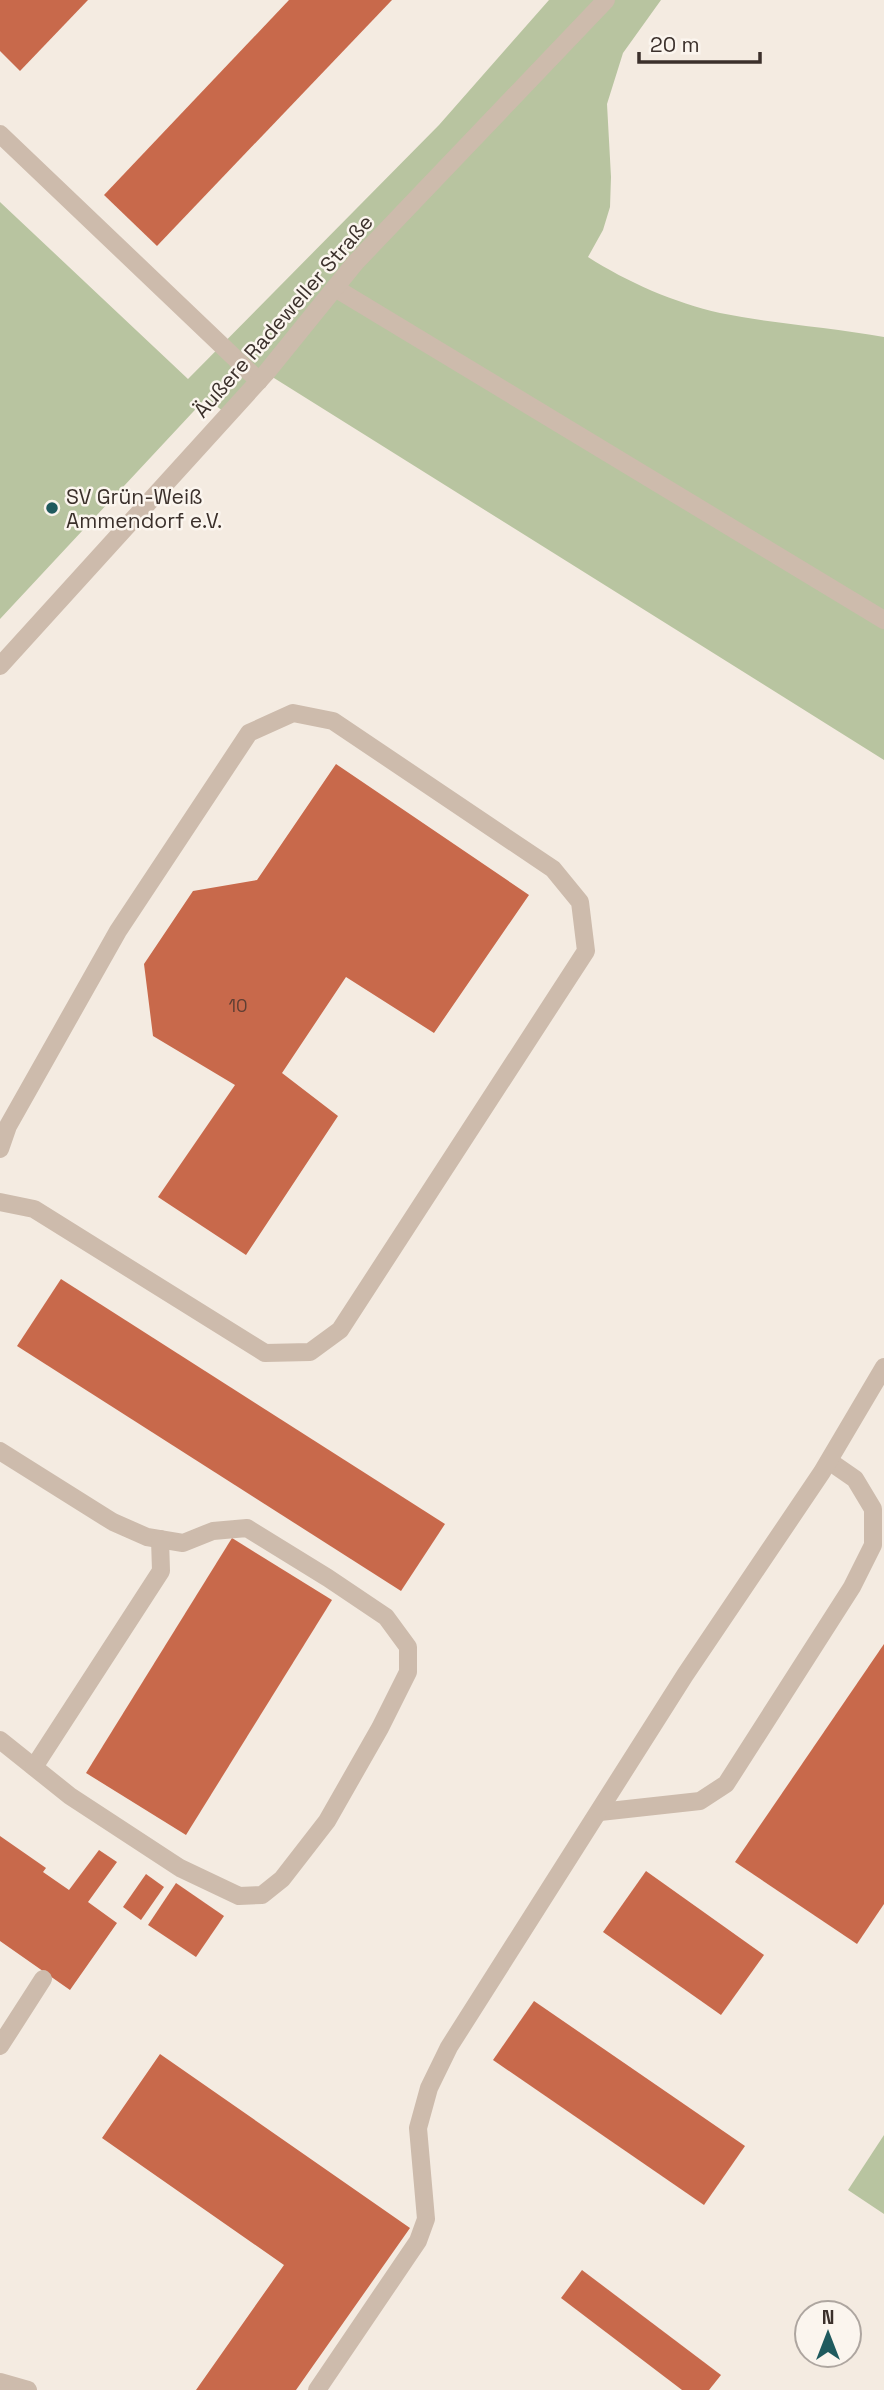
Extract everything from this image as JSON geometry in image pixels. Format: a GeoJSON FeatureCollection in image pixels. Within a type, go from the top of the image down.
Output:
{"type":"FeatureCollection","features":[{"type":"Feature","properties":{"kind":"street","name":"Äußere Radeweller Straße"},"geometry":{"type":"LineString","coordinates":[[0,666],[259,381],[355,263],[606,0]]}},
{"type":"Feature","properties":{"kind":"street"},"geometry":{"type":"LineString","coordinates":[[0,134],[259,381]]}},
{"type":"Feature","properties":{"kind":"street"},"geometry":{"type":"LineString","coordinates":[[335,288],[884,620]]}},
{"type":"Feature","properties":{"kind":"street"},"geometry":{"type":"LineString","coordinates":[[0,1149],[9,1126],[118,931],[249,733],[293,713],[333,721],[553,869],[580,902],[586,951],[340,1330],[310,1352],[265,1353],[34,1209],[0,1202]]}},
{"type":"Feature","properties":{"kind":"street"},"geometry":{"type":"LineString","coordinates":[[317,2390],[418,2241],[426,2219],[418,2128],[429,2088],[444,2057],[685,1675],[829,1461],[884,1367]]}},
{"type":"Feature","properties":{"kind":"street"},"geometry":{"type":"LineString","coordinates":[[0,1451],[113,1522],[147,1537],[183,1542],[213,1531],[247,1528],[328,1577],[386,1617],[408,1647],[408,1672],[380,1728],[327,1821],[282,1879],[262,1895],[239,1896],[180,1868],[70,1796],[0,1740]]}},
{"type":"Feature","properties":{"kind":"street"},"geometry":{"type":"LineString","coordinates":[[600,1812],[701,1801],[726,1784],[852,1587],[873,1545],[873,1509],[855,1479],[829,1461]]}},
{"type":"Feature","properties":{"kind":"street"},"geometry":{"type":"LineString","coordinates":[[34,1767],[161,1571],[160,1539]]}},
{"type":"Feature","properties":{"kind":"street"},"geometry":{"type":"LineString","coordinates":[[0,2046],[43,1979]]}},
{"type":"Feature","properties":{"kind":"street"},"geometry":{"type":"LineString","coordinates":[[0,2382],[28,2390]]}},
{"type":"Feature","properties":{"kind":"green space"},"geometry":{"type":"Polygon","coordinates":[[[549,0],[661,0],[623,53],[607,104],[610,207],[603,230],[588,257],[652,291],[703,309],[884,337],[884,760],[266,373],[228,415],[206,398],[0,619],[0,202],[188,379],[439,125],[549,0]]]}},
{"type":"Feature","properties":{"kind":"green space"},"geometry":{"type":"Polygon","coordinates":[[[884,2135],[884,2214],[848,2190],[884,2135]]]}},
{"type":"Feature","properties":{"kind":"building"},"geometry":{"type":"Polygon","coordinates":[[[0,0],[88,0],[20,71],[0,51],[0,0]]]}},
{"type":"Feature","properties":{"kind":"building"},"geometry":{"type":"Polygon","coordinates":[[[289,0],[392,0],[157,246],[104,195],[289,0]]]}},
{"type":"Feature","properties":{"kind":"building"},"geometry":{"type":"Polygon","coordinates":[[[336,764],[529,895],[434,1033],[346,977],[282,1073],[338,1116],[246,1255],[158,1197],[235,1085],[153,1036],[144,964],[193,891],[257,880],[336,764]]]}},
{"type":"Feature","properties":{"kind":"building"},"geometry":{"type":"Polygon","coordinates":[[[61,1279],[445,1524],[401,1591],[17,1346],[61,1279]]]}},
{"type":"Feature","properties":{"kind":"building"},"geometry":{"type":"Polygon","coordinates":[[[232,1538],[332,1600],[186,1835],[86,1773],[232,1538]]]}},
{"type":"Feature","properties":{"kind":"building"},"geometry":{"type":"Polygon","coordinates":[[[884,1644],[884,1904],[857,1944],[735,1862],[884,1644]]]}},
{"type":"Feature","properties":{"kind":"building"},"geometry":{"type":"Polygon","coordinates":[[[0,1836],[46,1868],[43,1872],[69,1890],[99,1850],[117,1862],[88,1902],[117,1923],[70,1990],[0,1941],[0,1836]]]}},
{"type":"Feature","properties":{"kind":"building"},"geometry":{"type":"Polygon","coordinates":[[[646,1871],[764,1955],[721,2015],[603,1932],[646,1871]]]}},
{"type":"Feature","properties":{"kind":"building"},"geometry":{"type":"Polygon","coordinates":[[[146,1874],[164,1887],[141,1920],[123,1907],[146,1874]]]}},
{"type":"Feature","properties":{"kind":"building"},"geometry":{"type":"Polygon","coordinates":[[[176,1883],[224,1916],[196,1957],[148,1925],[176,1883]]]}},
{"type":"Feature","properties":{"kind":"building"},"geometry":{"type":"Polygon","coordinates":[[[534,2001],[745,2146],[704,2205],[493,2060],[534,2001]]]}},
{"type":"Feature","properties":{"kind":"building"},"geometry":{"type":"Polygon","coordinates":[[[160,2054],[410,2228],[296,2390],[196,2390],[284,2265],[102,2138],[160,2054]]]}},
{"type":"Feature","properties":{"kind":"building"},"geometry":{"type":"Polygon","coordinates":[[[582,2270],[721,2375],[709,2390],[682,2390],[561,2298],[582,2270]]]}},
{"type":"Feature","properties":{"kind":"place","name":"SV Grün-Weiß Ammendorf e.V."},"geometry":{"type":"Point","coordinates":[52,508]}}]}
